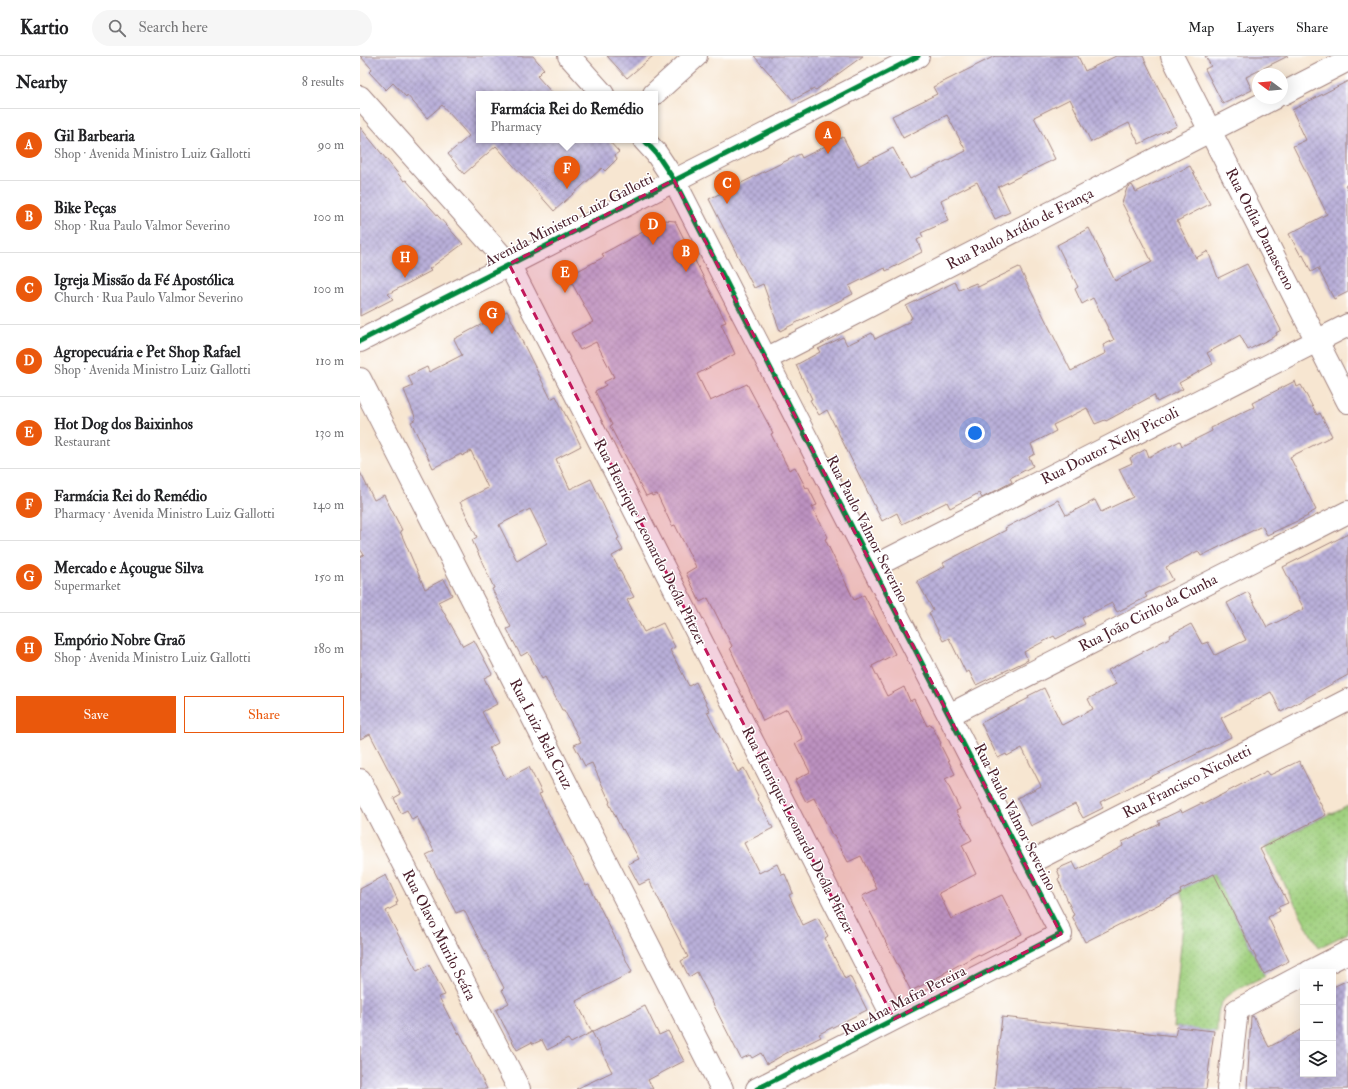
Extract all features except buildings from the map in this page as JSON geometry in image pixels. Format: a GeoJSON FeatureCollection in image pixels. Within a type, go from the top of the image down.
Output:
{"type":"FeatureCollection","features":[{"type":"Feature","properties":{"kind":"street"},"geometry":{"type":"LineString","coordinates":[[569,56],[600,91]]}},
{"type":"Feature","properties":{"kind":"street"},"geometry":{"type":"LineString","coordinates":[[657,91],[696,56]]}},
{"type":"Feature","properties":{"kind":"street","name":"Avenida Ministro Luiz Gallotti"},"geometry":{"type":"LineString","coordinates":[[360,341],[508,264],[918,56]]}},
{"type":"Feature","properties":{"kind":"street","name":"Rua Otília Damasceno"},"geometry":{"type":"LineString","coordinates":[[1172,56],[1348,402]]}},
{"type":"Feature","properties":{"kind":"street"},"geometry":{"type":"LineString","coordinates":[[1288,91],[1348,60]]}},
{"type":"Feature","properties":{"kind":"street","name":"Rua Henrique Leonardo Deóla Pfitzer"},"geometry":{"type":"LineString","coordinates":[[360,96],[508,264],[894,1019]]}},
{"type":"Feature","properties":{"kind":"street","name":"Rua Paulo Arídio de França"},"geometry":{"type":"LineString","coordinates":[[766,359],[1262,104]]}},
{"type":"Feature","properties":{"kind":"street","name":"Rua Paulo Valmor Severino"},"geometry":{"type":"LineString","coordinates":[[647,143],[656,153],[674,180],[1061,934]]}},
{"type":"Feature","properties":{"kind":"street","name":"Rua Doutor Nelly Piccoli"},"geometry":{"type":"LineString","coordinates":[[873,567],[1348,325]]}},
{"type":"Feature","properties":{"kind":"street","name":"Rua Luiz Bela Cruz"},"geometry":{"type":"LineString","coordinates":[[360,379],[722,1089]]}},
{"type":"Feature","properties":{"kind":"street","name":"Rua João Cirilo da Cunha"},"geometry":{"type":"LineString","coordinates":[[949,715],[1348,512]]}},
{"type":"Feature","properties":{"kind":"street","name":"Rua Francisco Nicoletti"},"geometry":{"type":"LineString","coordinates":[[1026,865],[1348,700]]}},
{"type":"Feature","properties":{"kind":"street","name":"Rua Olavo Murilo Seára"},"geometry":{"type":"LineString","coordinates":[[360,780],[519,1089]]}},
{"type":"Feature","properties":{"kind":"street","name":"Rua Ana Mafra Pereira"},"geometry":{"type":"LineString","coordinates":[[757,1089],[1061,934]]}},
{"type":"Feature","properties":{"kind":"street"},"geometry":{"type":"LineString","coordinates":[[1315,969],[1348,952]]}},
{"type":"Feature","properties":{"kind":"street"},"geometry":{"type":"LineString","coordinates":[[1228,1089],[1237,1010],[1300,977]]}},
{"type":"Feature","properties":{"kind":"highlighted area"},"geometry":{"type":"Polygon","coordinates":[[[674,180],[1061,934],[894,1019],[509,264],[674,180]]]}},
{"type":"Feature","properties":{"kind":"green space"},"geometry":{"type":"Polygon","coordinates":[[[1348,806],[1348,933],[1318,948],[1265,847],[1331,813],[1332,814],[1348,806]]]}},
{"type":"Feature","properties":{"kind":"green space"},"geometry":{"type":"Polygon","coordinates":[[[1214,874],[1265,976],[1233,992],[1223,1001],[1218,1012],[1217,1032],[1173,1027],[1185,903],[1180,890],[1214,874]]]}},
{"type":"Feature","properties":{"kind":"cycle path"},"geometry":{"type":"LineString","coordinates":[[360,341],[918,56]]}},
{"type":"Feature","properties":{"kind":"cycle path"},"geometry":{"type":"LineString","coordinates":[[647,143],[656,153],[674,180],[1061,934],[757,1089]]}},
{"type":"Feature","properties":{"kind":"place","name":"Gil Barbearia"},"geometry":{"type":"Point","coordinates":[828,154]}},
{"type":"Feature","properties":{"kind":"place","name":"Farmácia Rei do Remédio"},"geometry":{"type":"Point","coordinates":[567,189]}},
{"type":"Feature","properties":{"kind":"place","name":"Igreja Missão da Fé Apostólica"},"geometry":{"type":"Point","coordinates":[727,204]}},
{"type":"Feature","properties":{"kind":"place","name":"Agropecuária e Pet Shop Rafael"},"geometry":{"type":"Point","coordinates":[653,245]}},
{"type":"Feature","properties":{"kind":"place","name":"Bike Peças"},"geometry":{"type":"Point","coordinates":[686,272]}},
{"type":"Feature","properties":{"kind":"place","name":"Empório Nobre Graõ"},"geometry":{"type":"Point","coordinates":[405,278]}},
{"type":"Feature","properties":{"kind":"place","name":"Hot Dog dos Baixinhos"},"geometry":{"type":"Point","coordinates":[565,293]}},
{"type":"Feature","properties":{"kind":"place","name":"Mercado e Açougue Silva"},"geometry":{"type":"Point","coordinates":[492,334]}}]}
